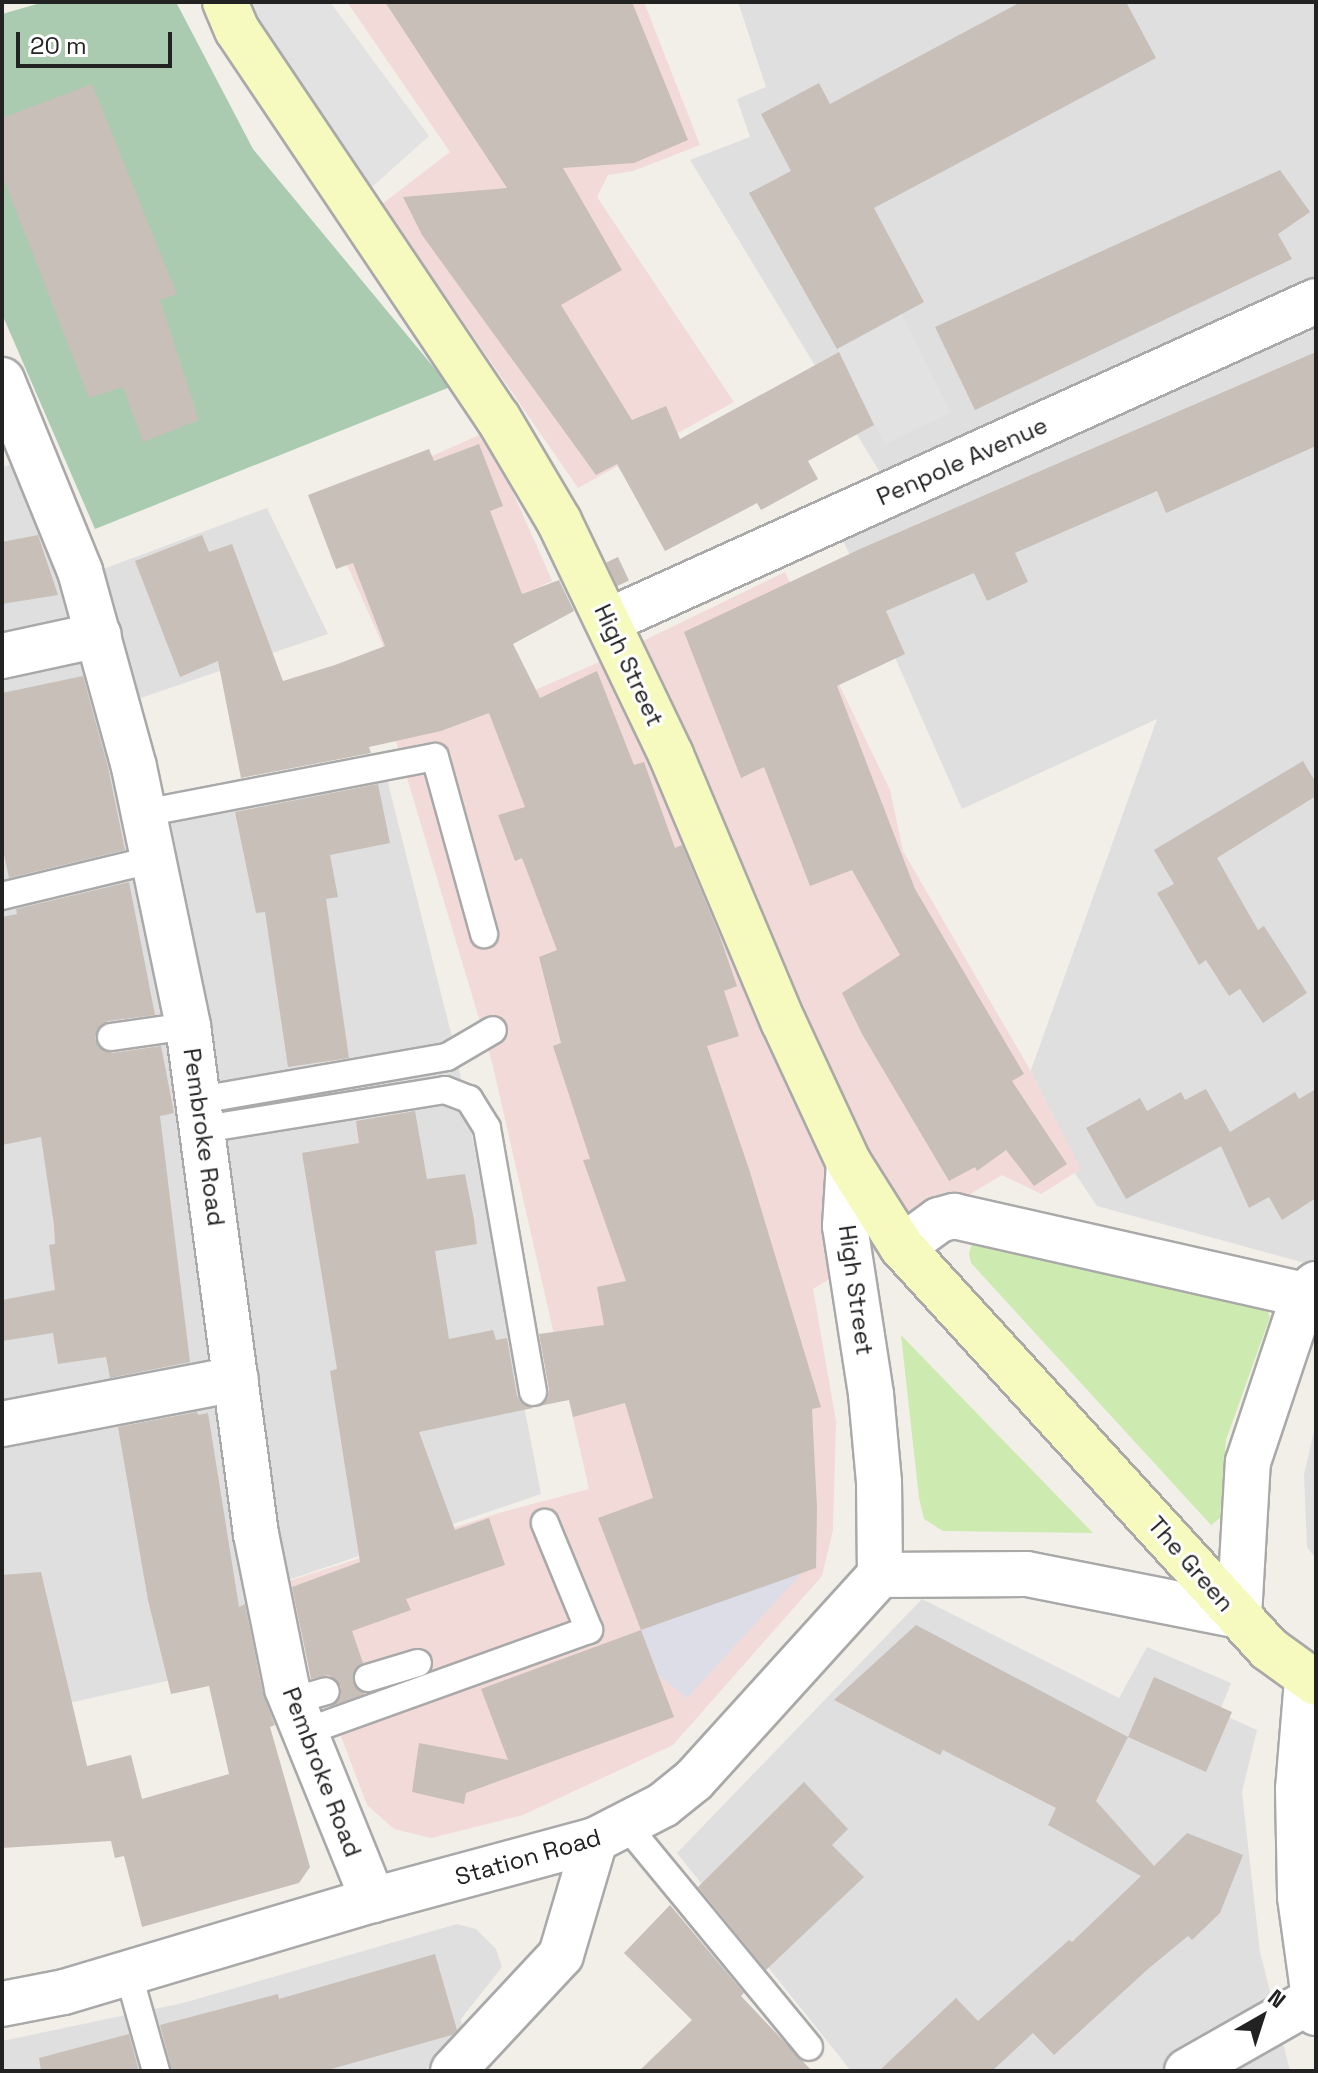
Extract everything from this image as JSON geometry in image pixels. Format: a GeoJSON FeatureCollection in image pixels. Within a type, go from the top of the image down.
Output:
{"type":"FeatureCollection","features":[{"type":"Feature","properties":{"kind":"main road","name":"High Street"},"geometry":{"type":"LineString","coordinates":[[225,2],[237,30],[498,418],[559,521],[671,755],[783,1021],[849,1163]]}},
{"type":"Feature","properties":{"kind":"main road","name":"The Green"},"geometry":{"type":"LineString","coordinates":[[849,1163],[902,1247],[1239,1616]]}},
{"type":"Feature","properties":{"kind":"main road"},"geometry":{"type":"LineString","coordinates":[[1239,1616],[1269,1649],[1312,1682]]}},
{"type":"Feature","properties":{"kind":"street","name":"Penpole Avenue"},"geometry":{"type":"LineString","coordinates":[[608,621],[1316,301]]}},
{"type":"Feature","properties":{"kind":"street","name":"Pembroke Road"},"geometry":{"type":"LineString","coordinates":[[2,380],[80,571],[144,813],[188,1026],[202,1114],[256,1534],[308,1708],[373,1900]]}},
{"type":"Feature","properties":{"kind":"street"},"geometry":{"type":"LineString","coordinates":[[2,656],[99,635]]}},
{"type":"Feature","properties":{"kind":"street","name":"High Street"},"geometry":{"type":"LineString","coordinates":[[849,1163],[845,1226],[871,1394],[879,1482],[880,1575]]}},
{"type":"Feature","properties":{"kind":"street"},"geometry":{"type":"LineString","coordinates":[[902,1247],[939,1220],[954,1216],[1307,1313],[1248,1462],[1239,1616]]}},
{"type":"Feature","properties":{"kind":"street"},"geometry":{"type":"LineString","coordinates":[[2,1424],[236,1379]]}},
{"type":"Feature","properties":{"kind":"street","name":"The Green"},"geometry":{"type":"LineString","coordinates":[[880,1575],[1027,1574],[1239,1616]]}},
{"type":"Feature","properties":{"kind":"street","name":"Station Road"},"geometry":{"type":"LineString","coordinates":[[2,2004],[128,1972],[611,1833],[663,1805],[694,1780],[880,1575]]}},
{"type":"Feature","properties":{"kind":"street"},"geometry":{"type":"LineString","coordinates":[[1187,2071],[1314,2007],[1300,1897],[1298,1804],[1312,1682]]}},
{"type":"Feature","properties":{"kind":"street"},"geometry":{"type":"LineString","coordinates":[[453,2071],[561,1955],[611,1833]]}},
{"type":"Feature","properties":{"kind":"lane"},"geometry":{"type":"LineString","coordinates":[[144,813],[435,757],[484,934]]}},
{"type":"Feature","properties":{"kind":"lane"},"geometry":{"type":"LineString","coordinates":[[2,896],[155,859]]}},
{"type":"Feature","properties":{"kind":"lane"},"geometry":{"type":"LineString","coordinates":[[111,1037],[188,1026]]}},
{"type":"Feature","properties":{"kind":"lane"},"geometry":{"type":"LineString","coordinates":[[202,1114],[447,1057],[493,1030]]}},
{"type":"Feature","properties":{"kind":"lane"},"geometry":{"type":"LineString","coordinates":[[202,1114],[445,1090],[469,1099],[487,1128],[533,1392]]}},
{"type":"Feature","properties":{"kind":"lane"},"geometry":{"type":"LineString","coordinates":[[308,1708],[589,1630],[545,1523]]}},
{"type":"Feature","properties":{"kind":"lane"},"geometry":{"type":"LineString","coordinates":[[368,1678],[418,1663]]}},
{"type":"Feature","properties":{"kind":"lane"},"geometry":{"type":"LineString","coordinates":[[611,1833],[809,2047]]}},
{"type":"Feature","properties":{"kind":"lane"},"geometry":{"type":"LineString","coordinates":[[128,1972],[156,2071]]}},
{"type":"Feature","properties":{"kind":"shaded area"},"geometry":{"type":"Polygon","coordinates":[[[225,2],[330,2],[429,136],[353,204],[225,2]]]}},
{"type":"Feature","properties":{"kind":"shaded area"},"geometry":{"type":"Polygon","coordinates":[[[347,2],[644,2],[700,145],[633,171],[608,175],[597,197],[734,402],[578,488],[382,204],[450,152],[347,2]]]}},
{"type":"Feature","properties":{"kind":"shaded area"},"geometry":{"type":"Polygon","coordinates":[[[738,2],[1316,2],[1316,1266],[1097,1206],[1022,1095],[1157,719],[962,809],[843,540],[904,512],[690,160],[750,137],[737,99],[766,87],[738,2]]]}},
{"type":"Feature","properties":{"kind":"shaded area"},"geometry":{"type":"Polygon","coordinates":[[[902,314],[950,413],[885,445],[836,346],[902,314]]]}},
{"type":"Feature","properties":{"kind":"shaded area"},"geometry":{"type":"Polygon","coordinates":[[[486,432],[552,581],[387,655],[321,506],[486,432]]]}},
{"type":"Feature","properties":{"kind":"shaded area"},"geometry":{"type":"Polygon","coordinates":[[[14,464],[63,584],[267,508],[328,634],[135,700],[162,818],[386,775],[456,1053],[541,1494],[253,1592],[269,1658],[2,1718],[2,467],[14,464]]]}},
{"type":"Feature","properties":{"kind":"shaded area"},"geometry":{"type":"Polygon","coordinates":[[[785,572],[890,790],[903,851],[1029,1068],[1081,1169],[1041,1194],[1002,1175],[813,1289],[836,1421],[833,1530],[822,1576],[673,1745],[523,1815],[431,1838],[394,1829],[367,1805],[283,1583],[502,1512],[589,1489],[492,1062],[396,741],[443,730],[604,660],[785,572]]]}},
{"type":"Feature","properties":{"kind":"shaded area"},"geometry":{"type":"Polygon","coordinates":[[[1316,1422],[1316,1559],[1307,1547],[1304,1475],[1316,1422]]]}},
{"type":"Feature","properties":{"kind":"shaded area"},"geometry":{"type":"Polygon","coordinates":[[[803,1572],[687,1698],[658,1675],[641,1630],[803,1572]]]}},
{"type":"Feature","properties":{"kind":"shaded area"},"geometry":{"type":"Polygon","coordinates":[[[922,1599],[1119,1698],[1147,1647],[1231,1683],[1219,1713],[1257,1730],[1242,1792],[1260,1952],[1290,2071],[851,2071],[677,1853],[922,1599]]]}},
{"type":"Feature","properties":{"kind":"shaded area"},"geometry":{"type":"Polygon","coordinates":[[[457,1924],[476,1929],[496,1949],[502,1967],[461,2019],[463,2032],[424,2071],[2,2071],[2,2041],[183,2003],[457,1924]]]}},
{"type":"Feature","properties":{"kind":"green space"},"geometry":{"type":"Polygon","coordinates":[[[44,2],[176,2],[253,149],[450,387],[95,529],[2,314],[2,14],[44,2]]]}},
{"type":"Feature","properties":{"kind":"green space"},"geometry":{"type":"Polygon","coordinates":[[[974,1238],[1265,1305],[1270,1317],[1226,1440],[1220,1518],[1211,1525],[971,1263],[969,1253],[974,1238]]]}},
{"type":"Feature","properties":{"kind":"green space"},"geometry":{"type":"Polygon","coordinates":[[[901,1335],[1093,1533],[943,1531],[924,1519],[901,1335]]]}},
{"type":"Feature","properties":{"kind":"building"},"geometry":{"type":"Polygon","coordinates":[[[385,2],[632,2],[688,140],[634,163],[563,168],[622,270],[561,305],[632,420],[666,406],[680,439],[839,352],[874,425],[808,461],[818,479],[761,510],[757,503],[665,551],[617,464],[596,475],[422,235],[403,197],[507,188],[385,2]]]}},
{"type":"Feature","properties":{"kind":"building"},"geometry":{"type":"Polygon","coordinates":[[[1021,2],[1126,2],[1156,58],[874,208],[924,302],[837,349],[749,193],[791,171],[761,114],[819,83],[830,104],[1021,2]]]}},
{"type":"Feature","properties":{"kind":"building"},"geometry":{"type":"Polygon","coordinates":[[[92,84],[177,294],[160,300],[199,420],[143,442],[123,387],[89,398],[2,175],[2,118],[92,84]]]}},
{"type":"Feature","properties":{"kind":"building"},"geometry":{"type":"Polygon","coordinates":[[[1280,170],[1310,212],[1278,234],[1292,259],[975,410],[935,327],[1280,170]]]}},
{"type":"Feature","properties":{"kind":"building"},"geometry":{"type":"Polygon","coordinates":[[[1316,352],[1316,446],[1166,513],[1157,491],[1015,553],[1028,582],[987,601],[974,573],[886,611],[905,654],[837,686],[915,889],[1024,1074],[1012,1081],[1067,1164],[1034,1186],[1006,1150],[977,1171],[975,1167],[949,1181],[862,1034],[842,993],[900,955],[852,870],[810,886],[764,767],[741,778],[684,632],[860,549],[1316,352]]]}},
{"type":"Feature","properties":{"kind":"building"},"geometry":{"type":"Polygon","coordinates":[[[479,444],[503,506],[490,511],[522,594],[559,580],[574,611],[513,644],[540,698],[597,671],[634,765],[644,762],[675,848],[682,845],[719,934],[737,986],[724,991],[739,1036],[707,1046],[749,1169],[821,1407],[812,1409],[817,1508],[816,1568],[641,1630],[598,1518],[653,1498],[625,1403],[573,1417],[569,1400],[539,1406],[548,1398],[549,1390],[539,1334],[604,1325],[597,1287],[626,1281],[583,1160],[590,1159],[553,1046],[561,1043],[539,957],[557,950],[522,858],[515,861],[498,815],[525,807],[489,713],[441,731],[369,747],[371,753],[241,778],[218,661],[180,677],[135,561],[202,535],[209,552],[232,544],[283,681],[335,665],[385,646],[353,563],[336,569],[308,495],[429,449],[434,461],[479,444]]]}},
{"type":"Feature","properties":{"kind":"building"},"geometry":{"type":"Polygon","coordinates":[[[38,535],[58,595],[2,604],[2,542],[38,535]]]}},
{"type":"Feature","properties":{"kind":"building"},"geometry":{"type":"Polygon","coordinates":[[[618,557],[629,581],[617,586],[606,562],[618,557]]]}},
{"type":"Feature","properties":{"kind":"building"},"geometry":{"type":"Polygon","coordinates":[[[83,676],[108,767],[125,850],[9,878],[2,845],[2,693],[83,676]]]}},
{"type":"Feature","properties":{"kind":"building"},"geometry":{"type":"Polygon","coordinates":[[[1303,761],[1316,783],[1316,796],[1217,858],[1258,930],[1264,926],[1307,993],[1263,1023],[1240,989],[1229,996],[1206,960],[1199,965],[1157,893],[1174,884],[1154,850],[1303,761]]]}},
{"type":"Feature","properties":{"kind":"building"},"geometry":{"type":"Polygon","coordinates":[[[378,784],[390,843],[330,855],[338,897],[326,899],[349,1058],[288,1067],[265,912],[256,913],[235,812],[378,784]]]}},
{"type":"Feature","properties":{"kind":"building"},"geometry":{"type":"Polygon","coordinates":[[[129,882],[155,1015],[108,1021],[97,1030],[95,1038],[99,1047],[112,1053],[161,1046],[174,1113],[160,1116],[190,1362],[110,1378],[106,1357],[58,1364],[53,1333],[2,1341],[2,1300],[55,1290],[49,1245],[55,1244],[41,1137],[2,1145],[2,917],[17,914],[16,909],[129,882]]]}},
{"type":"Feature","properties":{"kind":"building"},"geometry":{"type":"Polygon","coordinates":[[[1206,1089],[1230,1132],[1295,1092],[1299,1099],[1316,1089],[1316,1198],[1282,1220],[1269,1197],[1249,1208],[1221,1146],[1126,1199],[1086,1128],[1140,1098],[1147,1111],[1181,1092],[1185,1100],[1206,1089]]]}},
{"type":"Feature","properties":{"kind":"building"},"geometry":{"type":"Polygon","coordinates":[[[415,1111],[427,1179],[465,1174],[474,1220],[477,1244],[435,1251],[449,1339],[493,1330],[496,1340],[507,1338],[517,1396],[521,1403],[533,1408],[419,1432],[455,1530],[489,1518],[505,1565],[406,1599],[411,1610],[352,1631],[363,1663],[356,1668],[353,1682],[365,1694],[334,1705],[341,1696],[341,1686],[329,1675],[311,1679],[292,1587],[360,1562],[330,1371],[337,1369],[302,1153],[359,1143],[356,1121],[415,1111]]]}},
{"type":"Feature","properties":{"kind":"building"},"geometry":{"type":"Polygon","coordinates":[[[197,1412],[198,1415],[208,1413],[239,1607],[245,1604],[263,1693],[275,1725],[270,1727],[310,1867],[299,1883],[142,1927],[124,1856],[115,1858],[111,1841],[2,1848],[2,1575],[41,1572],[87,1766],[131,1755],[142,1799],[229,1774],[209,1686],[171,1694],[148,1600],[118,1427],[197,1412]]]}},
{"type":"Feature","properties":{"kind":"building"},"geometry":{"type":"Polygon","coordinates":[[[916,1625],[1128,1737],[1096,1801],[1154,1866],[1187,1833],[1243,1855],[1220,1913],[1192,1940],[1188,1936],[1148,1969],[1054,2055],[1033,2033],[992,2071],[879,2071],[956,1998],[978,2021],[1069,1940],[1072,1942],[1141,1876],[1048,1825],[1056,1808],[943,1750],[940,1755],[834,1700],[916,1625]]]}},
{"type":"Feature","properties":{"kind":"building"},"geometry":{"type":"Polygon","coordinates":[[[641,1630],[674,1717],[466,1793],[464,1804],[412,1792],[419,1743],[508,1760],[481,1689],[641,1630]]]}},
{"type":"Feature","properties":{"kind":"building"},"geometry":{"type":"Polygon","coordinates":[[[1154,1677],[1232,1712],[1206,1772],[1128,1737],[1154,1677]]]}},
{"type":"Feature","properties":{"kind":"building"},"geometry":{"type":"Polygon","coordinates":[[[804,1782],[848,1829],[832,1845],[864,1877],[766,1970],[698,1887],[804,1782]]]}},
{"type":"Feature","properties":{"kind":"building"},"geometry":{"type":"Polygon","coordinates":[[[670,1905],[744,1993],[741,1996],[812,2071],[639,2071],[692,2020],[624,1953],[670,1905]]]}},
{"type":"Feature","properties":{"kind":"building"},"geometry":{"type":"Polygon","coordinates":[[[435,1954],[457,2030],[452,2035],[324,2071],[172,2071],[160,2025],[278,1994],[279,1999],[435,1954]]]}},
{"type":"Feature","properties":{"kind":"building"},"geometry":{"type":"Polygon","coordinates":[[[129,2034],[139,2071],[41,2071],[39,2058],[129,2034]]]}}]}
